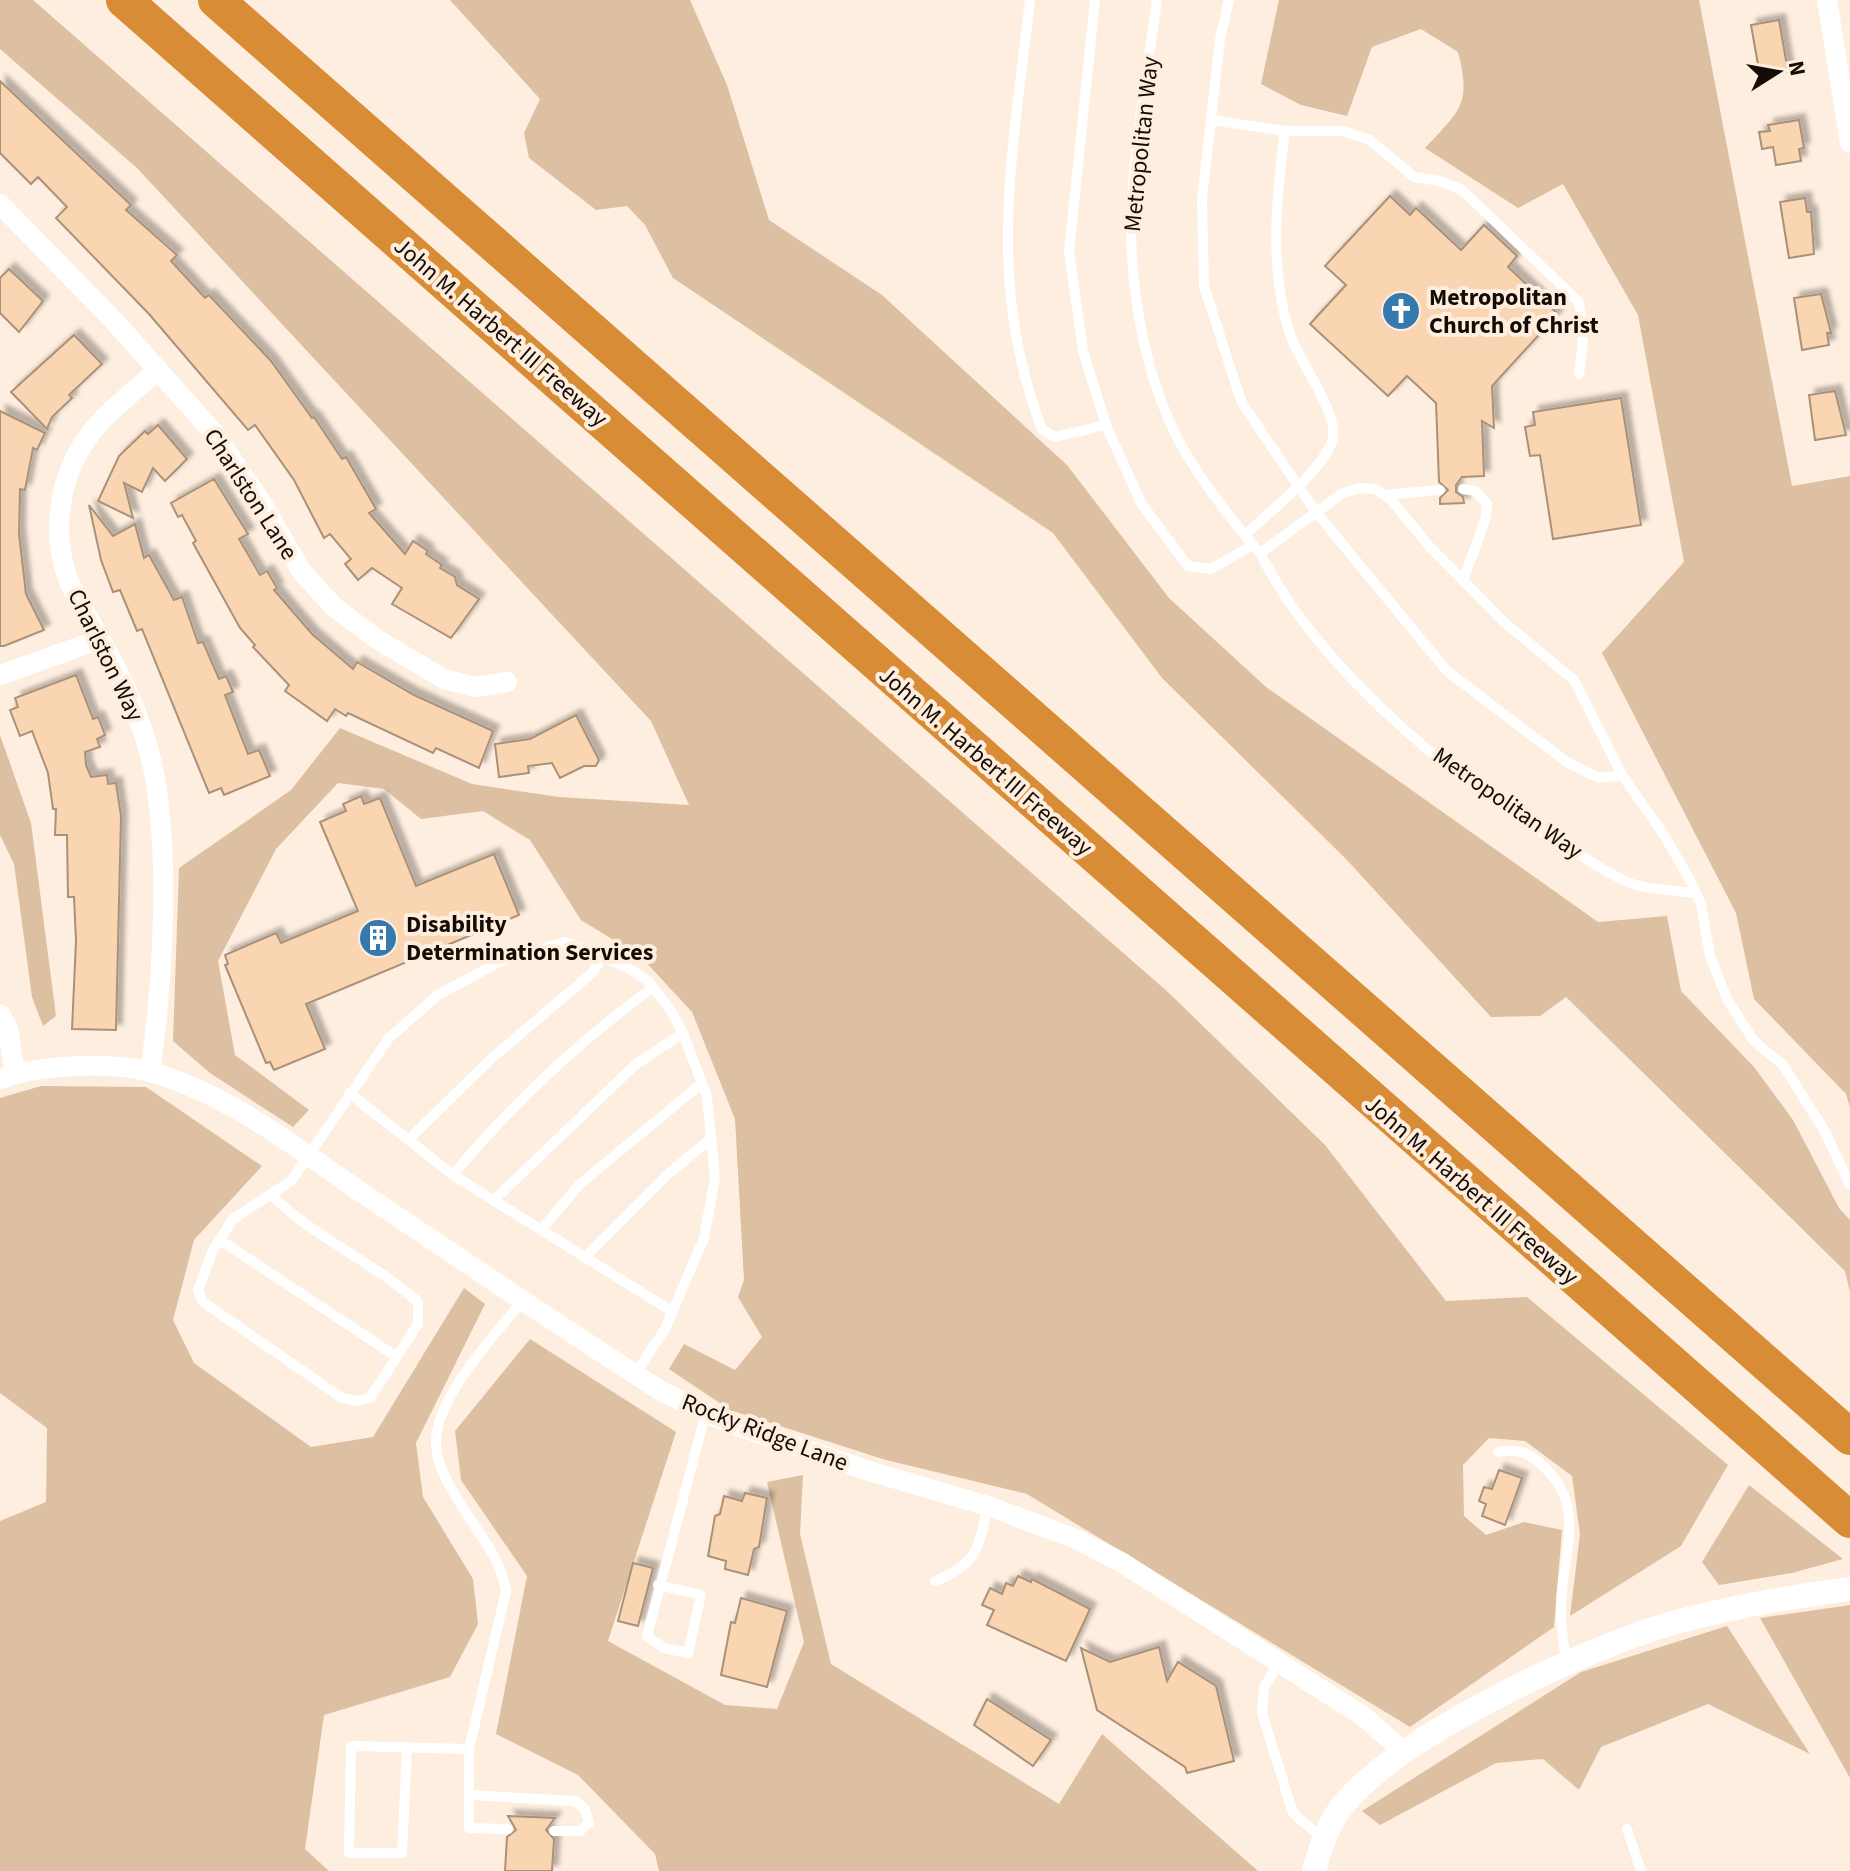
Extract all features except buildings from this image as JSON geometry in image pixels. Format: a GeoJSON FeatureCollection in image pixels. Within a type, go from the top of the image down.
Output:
{"type":"FeatureCollection","features":[{"type":"Feature","properties":{"kind":"highway","name":"John M. Harbert III Freeway"},"geometry":{"type":"LineString","coordinates":[[124,0],[1850,1520]]}},
{"type":"Feature","properties":{"kind":"highway"},"geometry":{"type":"LineString","coordinates":[[216,0],[1850,1437]]}},
{"type":"Feature","properties":{"kind":"street"},"geometry":{"type":"LineString","coordinates":[[1827,0],[1850,143]]}},
{"type":"Feature","properties":{"kind":"street","name":"Charlston Lane"},"geometry":{"type":"LineString","coordinates":[[0,204],[158,370],[232,458],[302,572],[334,607],[378,640],[444,679],[475,687],[507,682]]}},
{"type":"Feature","properties":{"kind":"street","name":"Charlston Way"},"geometry":{"type":"LineString","coordinates":[[150,1072],[159,989],[161,826],[157,791],[143,730],[67,575],[60,534],[63,494],[77,453],[91,433],[158,370]]}},
{"type":"Feature","properties":{"kind":"street"},"geometry":{"type":"LineString","coordinates":[[0,675],[101,639]]}},
{"type":"Feature","properties":{"kind":"street"},"geometry":{"type":"LineString","coordinates":[[0,1014],[8,1029],[7,1076]]}},
{"type":"Feature","properties":{"kind":"street","name":"Rocky Ridge Lane"},"geometry":{"type":"LineString","coordinates":[[7,1076],[116,1067],[150,1072],[231,1108],[635,1374],[706,1412],[869,1471],[988,1506],[1076,1539],[1121,1562],[1363,1716],[1405,1753]]}},
{"type":"Feature","properties":{"kind":"street"},"geometry":{"type":"LineString","coordinates":[[1314,1871],[1323,1839],[1343,1805],[1405,1753],[1566,1663],[1619,1641],[1705,1614],[1850,1589]]}},
{"type":"Feature","properties":{"kind":"lane"},"geometry":{"type":"LineString","coordinates":[[1030,0],[1007,210],[1006,265],[1014,341],[1042,429],[1055,437],[1106,425]]}},
{"type":"Feature","properties":{"kind":"lane"},"geometry":{"type":"LineString","coordinates":[[1095,0],[1069,252],[1083,351],[1106,425],[1141,503],[1188,566],[1211,569],[1257,549],[1315,511],[1359,488],[1375,489],[1385,495],[1505,623],[1574,680],[1622,775],[1664,835],[1696,893],[1710,956],[1727,999],[1754,1041],[1783,1065],[1823,1128],[1850,1185]]}},
{"type":"Feature","properties":{"kind":"lane","name":"Metropolitan Way"},"geometry":{"type":"LineString","coordinates":[[1157,0],[1132,200],[1131,253],[1156,383],[1179,441],[1226,514],[1257,549],[1281,594],[1362,688],[1450,768],[1551,839],[1635,885],[1696,893]]}},
{"type":"Feature","properties":{"kind":"lane"},"geometry":{"type":"LineString","coordinates":[[1229,0],[1202,199],[1204,287],[1242,403],[1315,511],[1447,671],[1567,762],[1599,778],[1622,775]]}},
{"type":"Feature","properties":{"kind":"lane"},"geometry":{"type":"LineString","coordinates":[[1211,120],[1285,131],[1343,131],[1370,140],[1414,177],[1439,181],[1462,190],[1578,301],[1583,321],[1584,348],[1579,374]]}},
{"type":"Feature","properties":{"kind":"lane"},"geometry":{"type":"LineString","coordinates":[[1245,535],[1297,485],[1333,439],[1332,415],[1308,376],[1292,338],[1279,289],[1278,182],[1285,131]]}},
{"type":"Feature","properties":{"kind":"lane"},"geometry":{"type":"LineString","coordinates":[[1463,489],[1475,491],[1487,504],[1486,517],[1463,581]]}},
{"type":"Feature","properties":{"kind":"lane"},"geometry":{"type":"LineString","coordinates":[[1385,495],[1440,490]]}},
{"type":"Feature","properties":{"kind":"lane"},"geometry":{"type":"LineString","coordinates":[[271,1195],[294,1217],[363,1260],[418,1302],[418,1324],[370,1398],[357,1401],[342,1398],[203,1302],[198,1290],[220,1240],[233,1219],[291,1181],[349,1093],[399,1029],[438,995],[501,961],[565,942],[627,967],[653,987],[683,1033],[702,1083],[712,1138],[715,1178],[704,1238],[673,1312],[635,1374]]}},
{"type":"Feature","properties":{"kind":"lane"},"geometry":{"type":"LineString","coordinates":[[409,1139],[492,1058],[592,973],[603,957]]}},
{"type":"Feature","properties":{"kind":"lane"},"geometry":{"type":"LineString","coordinates":[[453,1175],[553,1073],[619,1013],[653,987]]}},
{"type":"Feature","properties":{"kind":"lane"},"geometry":{"type":"LineString","coordinates":[[494,1200],[635,1065],[683,1033]]}},
{"type":"Feature","properties":{"kind":"lane"},"geometry":{"type":"LineString","coordinates":[[541,1230],[580,1184],[702,1083]]}},
{"type":"Feature","properties":{"kind":"lane"},"geometry":{"type":"LineString","coordinates":[[349,1093],[453,1175],[673,1312]]}},
{"type":"Feature","properties":{"kind":"lane"},"geometry":{"type":"LineString","coordinates":[[584,1258],[669,1173],[712,1138]]}},
{"type":"Feature","properties":{"kind":"lane"},"geometry":{"type":"LineString","coordinates":[[220,1240],[397,1357]]}},
{"type":"Feature","properties":{"kind":"lane"},"geometry":{"type":"LineString","coordinates":[[508,1829],[469,1828],[469,1749],[506,1591],[502,1566],[443,1475],[436,1444],[440,1415],[479,1356],[523,1300]]}},
{"type":"Feature","properties":{"kind":"lane"},"geometry":{"type":"LineString","coordinates":[[658,1585],[701,1595],[688,1653],[664,1648],[647,1636],[658,1585],[706,1412]]}},
{"type":"Feature","properties":{"kind":"lane"},"geometry":{"type":"LineString","coordinates":[[1498,1452],[1513,1450],[1537,1459],[1555,1478],[1565,1498],[1571,1539],[1560,1606],[1566,1663]]}},
{"type":"Feature","properties":{"kind":"lane"},"geometry":{"type":"LineString","coordinates":[[935,1581],[961,1570],[972,1560],[988,1506]]}},
{"type":"Feature","properties":{"kind":"lane"},"geometry":{"type":"LineString","coordinates":[[1279,1663],[1264,1687],[1262,1713],[1293,1813],[1323,1839]]}},
{"type":"Feature","properties":{"kind":"lane"},"geometry":{"type":"LineString","coordinates":[[407,1747],[402,1853],[349,1853],[351,1746],[407,1747],[469,1749]]}},
{"type":"Feature","properties":{"kind":"lane"},"geometry":{"type":"LineString","coordinates":[[469,1795],[491,1800],[575,1801],[585,1809],[589,1823],[580,1831],[554,1831]]}},
{"type":"Feature","properties":{"kind":"lane"},"geometry":{"type":"LineString","coordinates":[[1627,1829],[1641,1871]]}},
{"type":"Feature","properties":{"kind":"shaded area"},"geometry":{"type":"Polygon","coordinates":[[[0,0],[33,0],[1169,993],[1325,1145],[1446,1301],[1527,1297],[1728,1465],[1681,1546],[1570,1616],[1580,1534],[1572,1476],[1525,1441],[1489,1438],[1463,1465],[1464,1516],[1486,1535],[1524,1522],[1562,1530],[1554,1627],[1410,1727],[1027,1494],[886,1460],[730,1410],[669,1369],[684,1344],[735,1370],[762,1337],[738,1297],[744,1280],[735,1119],[692,1012],[641,957],[581,920],[530,840],[483,811],[421,819],[384,789],[338,783],[276,849],[218,961],[235,1055],[309,1110],[293,1127],[210,1073],[173,1041],[179,868],[291,790],[340,728],[472,784],[559,797],[689,805],[651,721],[137,168],[0,49],[0,0]]]}},
{"type":"Feature","properties":{"kind":"shaded area"},"geometry":{"type":"Polygon","coordinates":[[[450,0],[690,0],[727,85],[769,220],[882,295],[1067,465],[1169,598],[1266,687],[1598,922],[1667,916],[1681,991],[1754,1067],[1793,1120],[1839,1208],[1850,1220],[1850,1292],[1845,1271],[1566,997],[1540,1016],[1491,1017],[1346,859],[1162,678],[1053,533],[673,278],[645,225],[627,206],[596,210],[529,158],[524,133],[540,99],[450,0]]]}},
{"type":"Feature","properties":{"kind":"shaded area"},"geometry":{"type":"Polygon","coordinates":[[[1279,0],[1699,0],[1792,486],[1850,476],[1850,1107],[1846,1094],[1754,999],[1736,913],[1602,653],[1684,562],[1638,315],[1563,184],[1518,208],[1425,148],[1460,106],[1464,84],[1458,52],[1421,29],[1372,47],[1347,116],[1301,105],[1261,84],[1279,0]]]}},
{"type":"Feature","properties":{"kind":"shaded area"},"geometry":{"type":"Polygon","coordinates":[[[0,735],[31,823],[56,1016],[43,1026],[32,997],[14,864],[0,835],[0,735]]]}},
{"type":"Feature","properties":{"kind":"shaded area"},"geometry":{"type":"Polygon","coordinates":[[[41,1086],[146,1087],[262,1166],[194,1240],[173,1320],[194,1363],[311,1447],[373,1437],[464,1288],[485,1304],[416,1443],[423,1497],[473,1579],[478,1624],[450,1677],[324,1715],[305,1849],[329,1871],[0,1871],[0,1521],[46,1502],[47,1428],[0,1393],[0,1098],[41,1086]]]}},
{"type":"Feature","properties":{"kind":"shaded area"},"geometry":{"type":"Polygon","coordinates":[[[530,1339],[676,1432],[608,1641],[725,1705],[777,1709],[804,1642],[767,1482],[803,1475],[800,1534],[831,1664],[1059,1804],[1102,1734],[1258,1871],[659,1871],[655,1854],[578,1775],[496,1734],[527,1576],[461,1480],[455,1431],[530,1339]]]}},
{"type":"Feature","properties":{"kind":"shaded area"},"geometry":{"type":"Polygon","coordinates":[[[1749,1485],[1843,1559],[1792,1573],[1719,1585],[1702,1562],[1749,1485]]]}},
{"type":"Feature","properties":{"kind":"shaded area"},"geometry":{"type":"Polygon","coordinates":[[[1850,1605],[1850,1778],[1760,1618],[1850,1605]]]}},
{"type":"Feature","properties":{"kind":"shaded area"},"geometry":{"type":"Polygon","coordinates":[[[1727,1626],[1810,1754],[1708,1704],[1601,1747],[1579,1790],[1543,1759],[1496,1763],[1380,1825],[1362,1811],[1581,1672],[1727,1626]]]}},
{"type":"Feature","properties":{"kind":"place","name":"Metropolitan Church of Christ"},"geometry":{"type":"Point","coordinates":[1401,311]}},
{"type":"Feature","properties":{"kind":"place","name":"Disability Determination Services"},"geometry":{"type":"Point","coordinates":[378,938]}}]}
